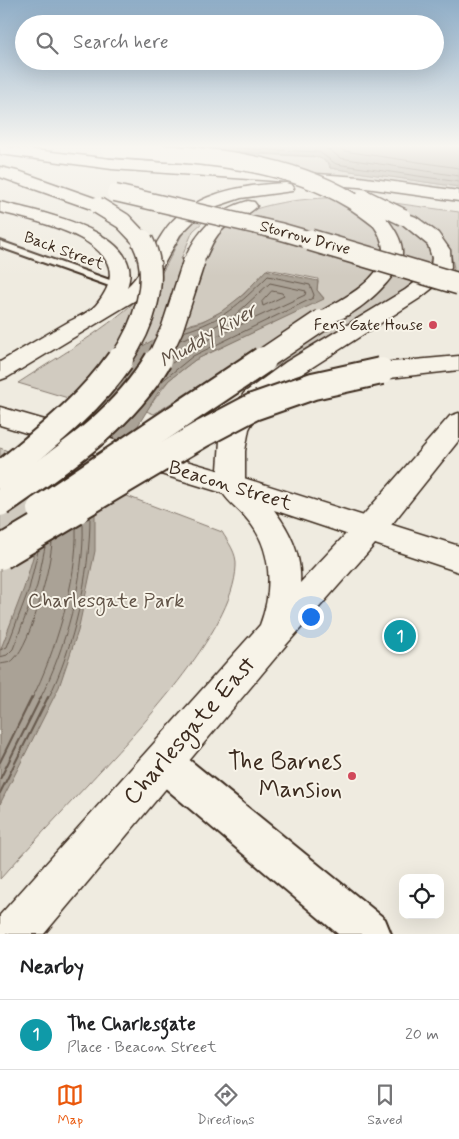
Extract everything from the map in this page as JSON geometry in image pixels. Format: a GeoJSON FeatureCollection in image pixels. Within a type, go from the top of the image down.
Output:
{"type":"FeatureCollection","features":[{"type":"Feature","properties":{"kind":"main road"},"geometry":{"type":"LineString","coordinates":[[0,476],[71,416],[91,396],[128,349],[144,317],[151,285],[149,254],[135,230],[124,221],[106,199],[70,190]]}},
{"type":"Feature","properties":{"kind":"main road","name":"Storrow Drive"},"geometry":{"type":"LineString","coordinates":[[73,190],[106,199],[279,230],[459,284]]}},
{"type":"Feature","properties":{"kind":"main road"},"geometry":{"type":"LineString","coordinates":[[0,372],[102,313],[142,285],[177,226],[186,217],[205,206],[234,196],[266,190]]}},
{"type":"Feature","properties":{"kind":"main road"},"geometry":{"type":"LineString","coordinates":[[321,190],[459,209]]}},
{"type":"Feature","properties":{"kind":"main road"},"geometry":{"type":"LineString","coordinates":[[0,537],[371,288],[387,270],[393,254],[392,241],[379,220],[361,206],[325,190]]}},
{"type":"Feature","properties":{"kind":"main road"},"geometry":{"type":"LineString","coordinates":[[274,634],[282,611],[285,593],[285,572],[276,535],[258,511],[231,485],[232,440],[240,419],[253,400],[293,367],[423,287],[438,273],[442,256],[439,247],[426,232],[403,217],[342,190]]}},
{"type":"Feature","properties":{"kind":"main road"},"geometry":{"type":"LineString","coordinates":[[412,190],[459,196]]}},
{"type":"Feature","properties":{"kind":"main road"},"geometry":{"type":"LineString","coordinates":[[0,503],[91,437],[133,395],[154,367],[167,343],[201,241],[208,232],[223,219],[242,208],[293,195],[348,194]]}},
{"type":"Feature","properties":{"kind":"main road"},"geometry":{"type":"LineString","coordinates":[[0,207],[66,226],[93,238],[110,252],[120,276],[118,286],[102,313]]}},
{"type":"Feature","properties":{"kind":"main road"},"geometry":{"type":"LineString","coordinates":[[0,554],[191,440],[246,410],[308,387],[381,371],[459,363]]}},
{"type":"Feature","properties":{"kind":"main road","name":"Beacon Street"},"geometry":{"type":"LineString","coordinates":[[0,416],[231,485],[459,559]]}},
{"type":"Feature","properties":{"kind":"main road","name":"Charlesgate East"},"geometry":{"type":"LineString","coordinates":[[14,934],[274,634],[369,530],[459,422]]}},
{"type":"Feature","properties":{"kind":"street"},"geometry":{"type":"LineString","coordinates":[[163,762],[370,934]]}},
{"type":"Feature","properties":{"kind":"lane","name":"Back Street"},"geometry":{"type":"LineString","coordinates":[[0,244],[118,286]]}},
{"type":"Feature","properties":{"kind":"green space"},"geometry":{"type":"Polygon","coordinates":[[[351,197],[459,212],[459,275],[452,273],[454,268],[451,254],[431,252],[427,268],[407,288],[268,371],[238,393],[212,377],[154,414],[146,411],[169,380],[195,360],[324,298],[317,290],[318,279],[268,269],[224,310],[203,321],[191,324],[88,404],[18,383],[91,336],[141,296],[161,273],[183,233],[195,219],[204,221],[193,231],[181,259],[205,262],[213,242],[220,231],[231,221],[246,213],[263,207],[300,200],[351,197]]]}},
{"type":"Feature","properties":{"kind":"green space","name":"Charlesgate Park"},"geometry":{"type":"Polygon","coordinates":[[[0,448],[222,532],[234,552],[236,566],[231,592],[218,621],[178,682],[129,739],[0,879],[0,448]]]}},
{"type":"Feature","properties":{"kind":"water","name":"Muddy River"},"geometry":{"type":"Polygon","coordinates":[[[266,270],[318,281],[317,290],[324,299],[195,360],[169,380],[159,391],[101,486],[95,507],[95,551],[78,631],[59,687],[0,804],[0,651],[24,588],[33,557],[35,495],[43,464],[88,404],[136,350],[167,332],[201,322],[222,311],[244,294],[266,270]]]}},
{"type":"Feature","properties":{"kind":"place","name":"Fens Gate House"},"geometry":{"type":"Point","coordinates":[433,325]}},
{"type":"Feature","properties":{"kind":"place","name":"The Charlesgate"},"geometry":{"type":"Point","coordinates":[400,636]}},
{"type":"Feature","properties":{"kind":"place","name":"The Barnes Mansion"},"geometry":{"type":"Point","coordinates":[352,776]}}]}
